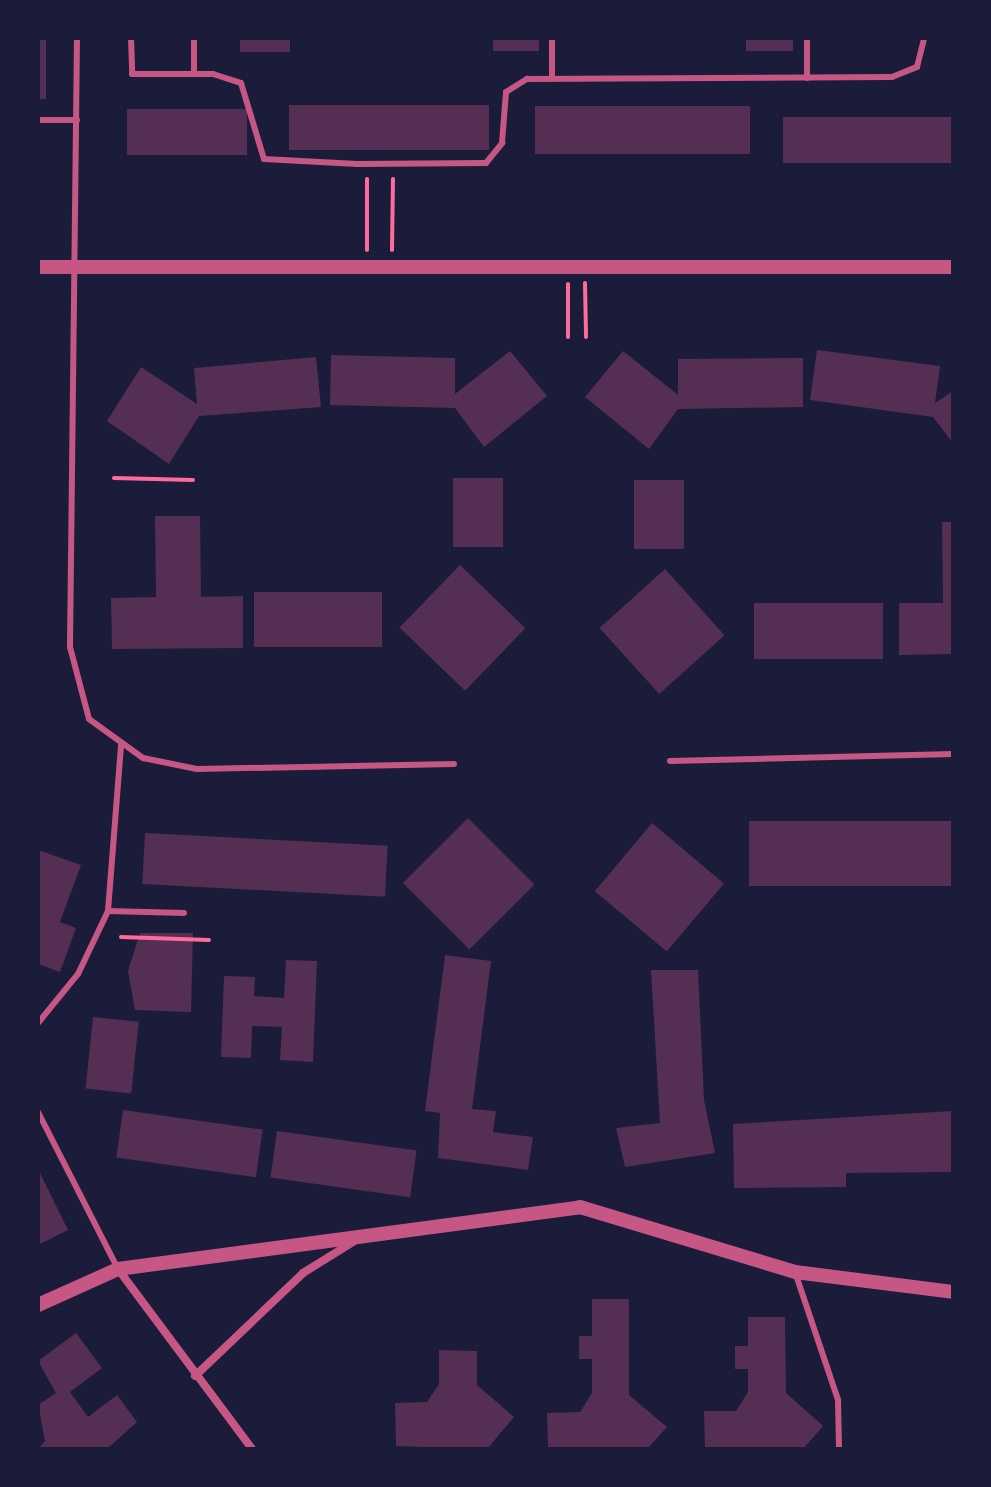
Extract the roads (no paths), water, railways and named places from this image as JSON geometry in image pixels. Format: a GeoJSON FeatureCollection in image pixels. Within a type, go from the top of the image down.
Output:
{"type":"FeatureCollection","features":[{"type":"Feature","properties":{"kind":"street"},"geometry":{"type":"LineString","coordinates":[[38,267],[953,267]]}},
{"type":"Feature","properties":{"kind":"street"},"geometry":{"type":"LineString","coordinates":[[38,1305],[118,1269],[580,1207],[795,1272],[953,1292]]}},
{"type":"Feature","properties":{"kind":"street"},"geometry":{"type":"LineString","coordinates":[[195,1376],[315,1263],[372,1234]]}},
{"type":"Feature","properties":{"kind":"street"},"geometry":{"type":"LineString","coordinates":[[118,1269],[252,1449]]}},
{"type":"Feature","properties":{"kind":"lane"},"geometry":{"type":"LineString","coordinates":[[77,38],[78,267],[70,647],[89,719],[143,758],[197,769],[454,764]]}},
{"type":"Feature","properties":{"kind":"lane"},"geometry":{"type":"LineString","coordinates":[[131,38],[132,74],[223,75],[246,88],[255,147],[264,159],[367,164],[486,163],[502,143],[506,92],[527,79],[907,75],[924,38]]}},
{"type":"Feature","properties":{"kind":"lane"},"geometry":{"type":"LineString","coordinates":[[194,38],[194,74]]}},
{"type":"Feature","properties":{"kind":"lane"},"geometry":{"type":"LineString","coordinates":[[552,38],[552,79]]}},
{"type":"Feature","properties":{"kind":"lane"},"geometry":{"type":"LineString","coordinates":[[807,38],[807,78]]}},
{"type":"Feature","properties":{"kind":"lane"},"geometry":{"type":"LineString","coordinates":[[38,120],[77,120]]}},
{"type":"Feature","properties":{"kind":"lane"},"geometry":{"type":"LineString","coordinates":[[38,1023],[78,974],[108,911],[121,744]]}},
{"type":"Feature","properties":{"kind":"lane"},"geometry":{"type":"LineString","coordinates":[[670,761],[953,754]]}},
{"type":"Feature","properties":{"kind":"lane"},"geometry":{"type":"LineString","coordinates":[[108,911],[184,913]]}},
{"type":"Feature","properties":{"kind":"lane"},"geometry":{"type":"LineString","coordinates":[[38,1112],[118,1269]]}},
{"type":"Feature","properties":{"kind":"lane"},"geometry":{"type":"LineString","coordinates":[[795,1272],[838,1400],[839,1449]]}}]}
